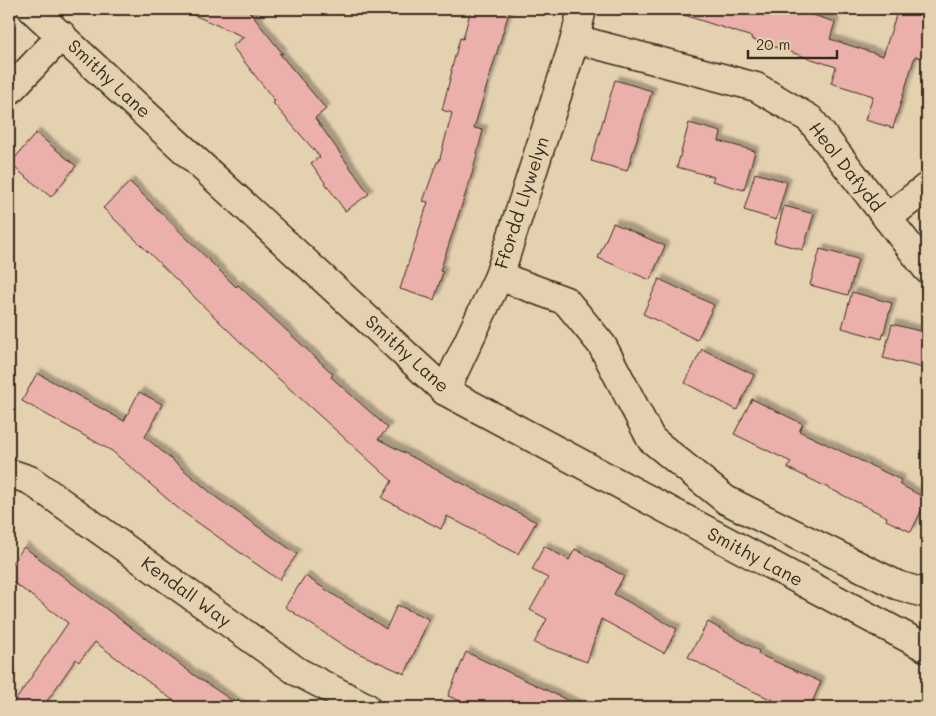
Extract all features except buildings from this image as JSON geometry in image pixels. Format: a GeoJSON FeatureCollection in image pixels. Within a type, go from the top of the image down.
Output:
{"type":"FeatureCollection","features":[{"type":"Feature","properties":{"kind":"street","name":"Smithy Lane"},"geometry":{"type":"LineString","coordinates":[[32,9],[445,390],[927,648]]}},
{"type":"Feature","properties":{"kind":"street","name":"Ffordd Llywelyn"},"geometry":{"type":"LineString","coordinates":[[445,390],[499,276],[575,39],[582,9]]}},
{"type":"Feature","properties":{"kind":"street"},"geometry":{"type":"LineString","coordinates":[[9,90],[62,35]]}},
{"type":"Feature","properties":{"kind":"street","name":"Heol Dafydd"},"geometry":{"type":"LineString","coordinates":[[575,39],[756,87],[810,119],[927,269]]}},
{"type":"Feature","properties":{"kind":"street"},"geometry":{"type":"LineString","coordinates":[[887,218],[927,187]]}},
{"type":"Feature","properties":{"kind":"street"},"geometry":{"type":"LineString","coordinates":[[499,276],[566,301],[602,346],[651,439],[726,500],[896,586],[927,594]]}},
{"type":"Feature","properties":{"kind":"street","name":"Kendall Way"},"geometry":{"type":"LineString","coordinates":[[9,473],[30,480],[298,672],[366,707]]}}]}
